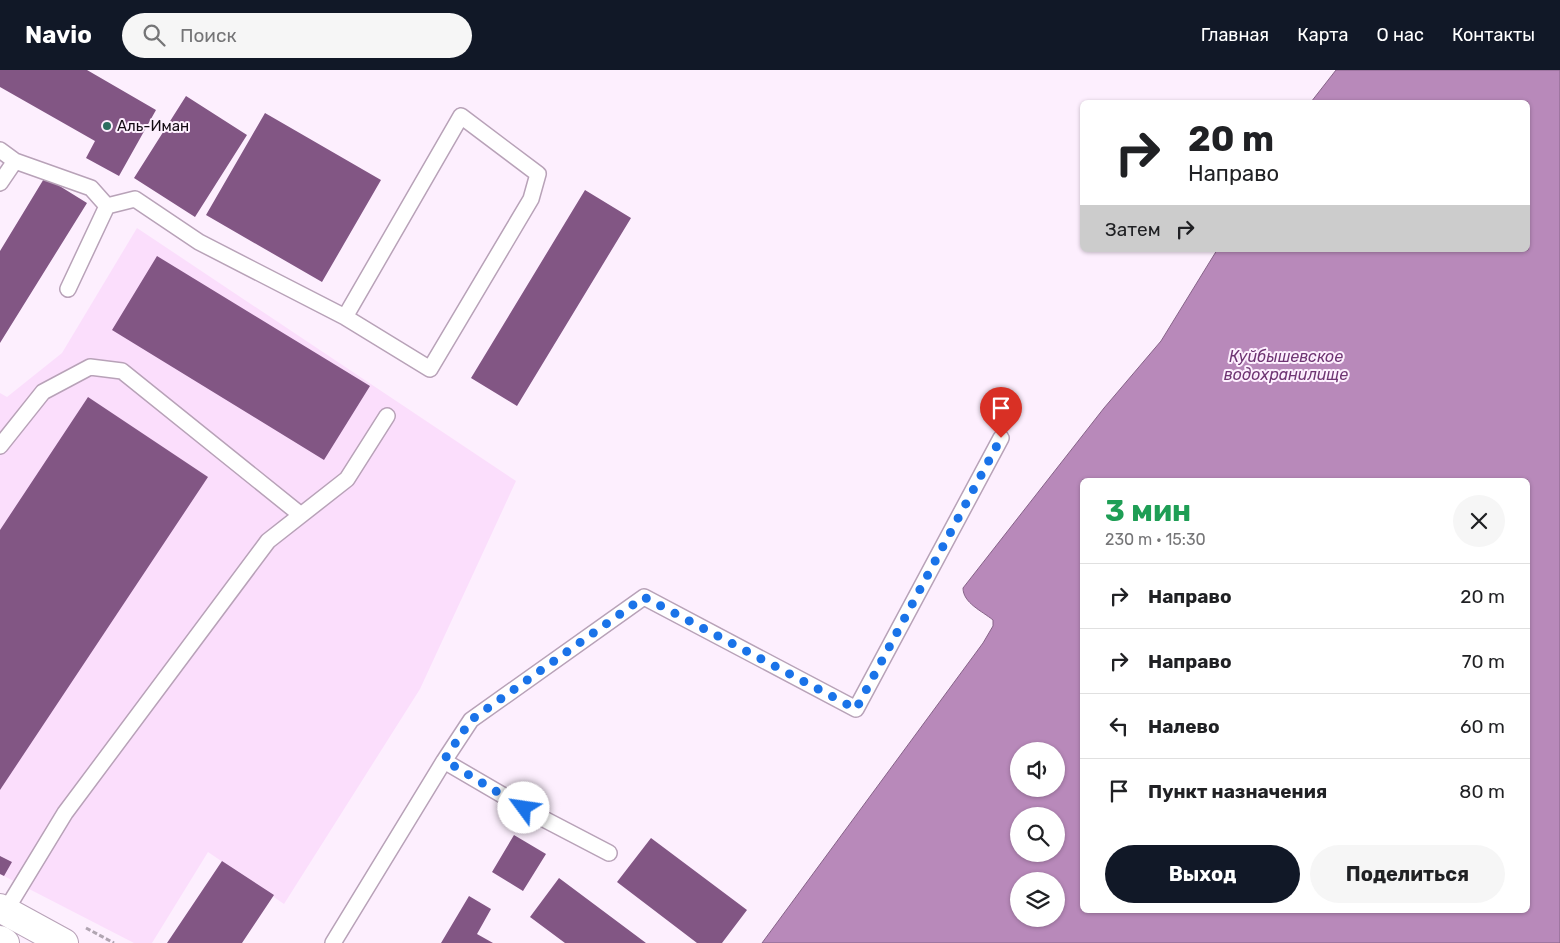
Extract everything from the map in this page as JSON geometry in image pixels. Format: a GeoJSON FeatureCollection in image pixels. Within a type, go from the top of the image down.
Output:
{"type":"FeatureCollection","features":[{"type":"Feature","properties":{"kind":"main road"},"geometry":{"type":"LineString","coordinates":[[3,909],[64,943]]}},
{"type":"Feature","properties":{"kind":"main road"},"geometry":{"type":"LineString","coordinates":[[0,940],[5,943]]}},
{"type":"Feature","properties":{"kind":"lane"},"geometry":{"type":"LineString","coordinates":[[107,206],[135,199],[200,242],[345,318],[430,369],[531,199],[538,174],[461,116],[345,318]]}},
{"type":"Feature","properties":{"kind":"lane"},"geometry":{"type":"LineString","coordinates":[[0,150],[15,161],[91,188],[107,206]]}},
{"type":"Feature","properties":{"kind":"lane"},"geometry":{"type":"LineString","coordinates":[[0,183],[15,161]]}},
{"type":"Feature","properties":{"kind":"lane"},"geometry":{"type":"LineString","coordinates":[[68,290],[107,206]]}},
{"type":"Feature","properties":{"kind":"lane"},"geometry":{"type":"LineString","coordinates":[[0,446],[42,392],[90,367],[122,371],[301,515]]}},
{"type":"Feature","properties":{"kind":"lane"},"geometry":{"type":"LineString","coordinates":[[3,909],[65,813],[268,542],[347,479],[386,416]]}},
{"type":"Feature","properties":{"kind":"lane"},"geometry":{"type":"LineString","coordinates":[[333,943],[444,760],[471,720],[644,597],[856,709],[1001,438]]}},
{"type":"Feature","properties":{"kind":"lane"},"geometry":{"type":"LineString","coordinates":[[444,760],[540,817],[609,853]]}},
{"type":"Feature","properties":{"kind":"shaded area"},"geometry":{"type":"Polygon","coordinates":[[[137,228],[516,481],[420,689],[284,904],[208,852],[152,943],[134,943],[0,874],[0,393],[7,397],[62,353],[137,228]]]}},
{"type":"Feature","properties":{"kind":"water","name":"Куйбышевское водохранилище"},"geometry":{"type":"Polygon","coordinates":[[[1336,70],[1560,70],[1560,943],[762,943],[983,643],[993,626],[993,620],[966,598],[963,588],[1104,408],[1161,341],[1216,252],[1530,252],[1530,100],[1313,100],[1336,70]]]}},
{"type":"Feature","properties":{"kind":"building","name":"Аль-Иман"},"geometry":{"type":"Polygon","coordinates":[[[0,70],[87,70],[156,110],[119,176],[86,158],[95,141],[0,87],[0,70]]]}},
{"type":"Feature","properties":{"kind":"building"},"geometry":{"type":"Polygon","coordinates":[[[186,96],[247,135],[195,217],[134,178],[186,96]]]}},
{"type":"Feature","properties":{"kind":"building"},"geometry":{"type":"Polygon","coordinates":[[[265,113],[381,180],[322,282],[206,215],[265,113]]]}},
{"type":"Feature","properties":{"kind":"building"},"geometry":{"type":"Polygon","coordinates":[[[45,177],[87,203],[0,343],[0,251],[45,177]]]}},
{"type":"Feature","properties":{"kind":"building"},"geometry":{"type":"Polygon","coordinates":[[[585,190],[631,218],[517,406],[471,378],[585,190]]]}},
{"type":"Feature","properties":{"kind":"building"},"geometry":{"type":"Polygon","coordinates":[[[157,256],[370,386],[324,460],[112,330],[157,256]]]}},
{"type":"Feature","properties":{"kind":"building"},"geometry":{"type":"Polygon","coordinates":[[[88,397],[208,477],[0,790],[0,530],[88,397]]]}},
{"type":"Feature","properties":{"kind":"building"},"geometry":{"type":"Polygon","coordinates":[[[514,835],[546,854],[523,891],[492,872],[514,835]]]}},
{"type":"Feature","properties":{"kind":"building"},"geometry":{"type":"Polygon","coordinates":[[[651,838],[747,910],[722,943],[697,943],[617,882],[651,838]]]}},
{"type":"Feature","properties":{"kind":"building"},"geometry":{"type":"Polygon","coordinates":[[[0,856],[12,862],[4,876],[0,874],[0,856]]]}},
{"type":"Feature","properties":{"kind":"building"},"geometry":{"type":"Polygon","coordinates":[[[222,861],[274,895],[242,943],[167,943],[222,861]]]}},
{"type":"Feature","properties":{"kind":"building"},"geometry":{"type":"Polygon","coordinates":[[[559,878],[646,943],[565,943],[530,917],[559,878]]]}},
{"type":"Feature","properties":{"kind":"building"},"geometry":{"type":"Polygon","coordinates":[[[469,896],[491,909],[477,934],[493,943],[441,943],[469,896]]]}},
{"type":"Feature","properties":{"kind":"place","name":"Аль-Иман"},"geometry":{"type":"Point","coordinates":[107,126]}},
{"type":"Feature","properties":{"kind":"route"},"geometry":{"type":"LineString","coordinates":[[524,808],[444,760],[471,720],[644,597],[856,709],[1001,438]]}}]}
